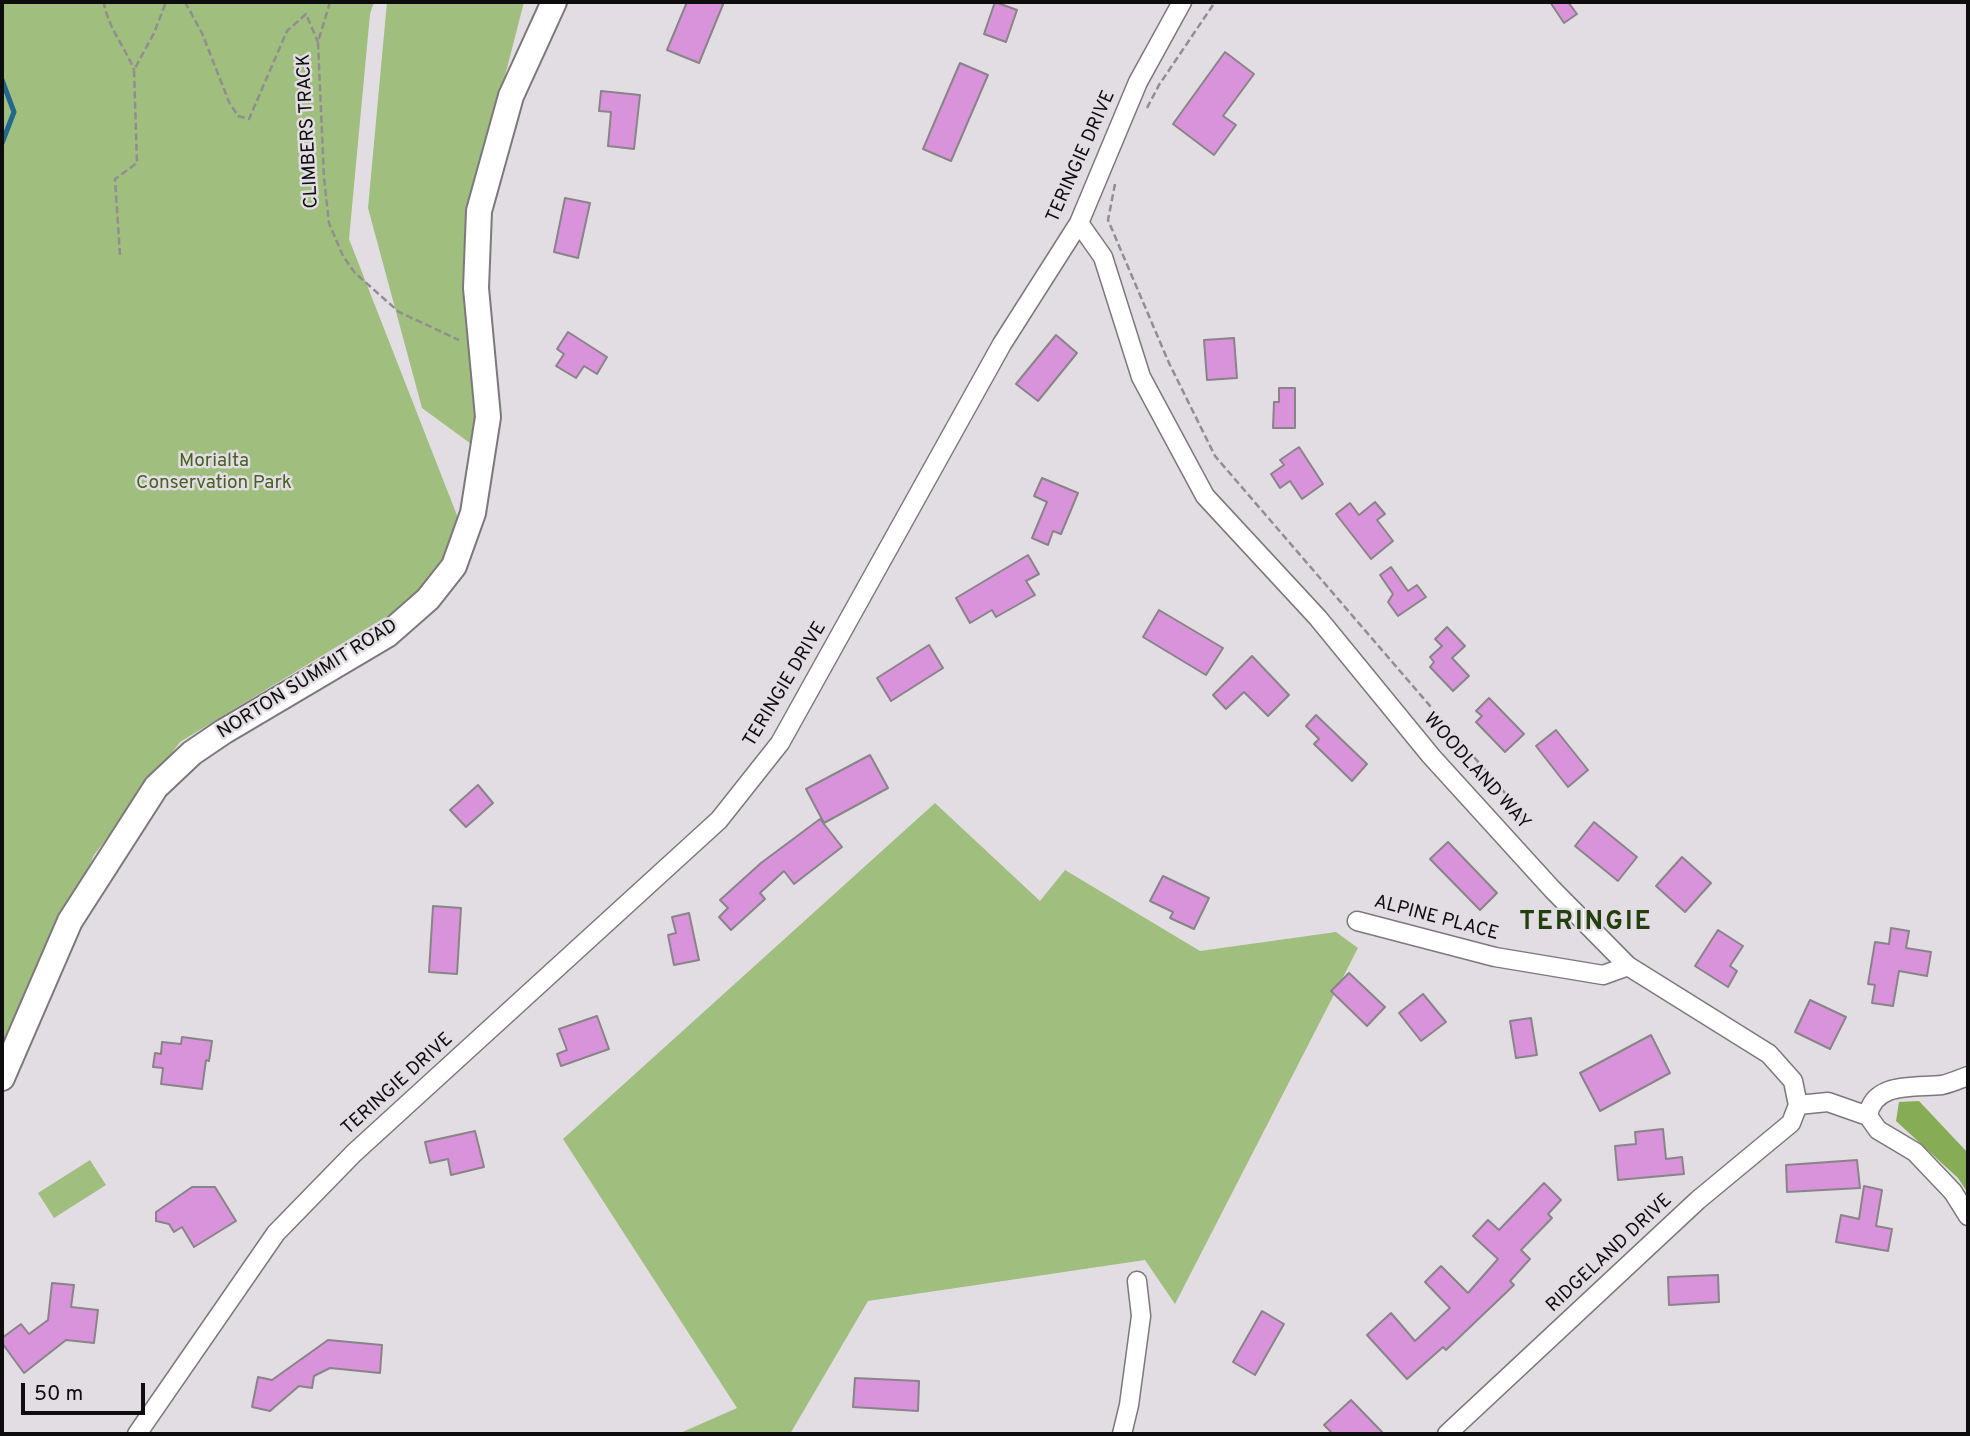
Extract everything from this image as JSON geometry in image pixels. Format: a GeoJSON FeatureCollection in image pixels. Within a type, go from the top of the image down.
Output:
{"type":"FeatureCollection","features":[{"type":"Feature","properties":{"kind":"main road","name":"NORTON SUMMIT ROAD"},"geometry":{"type":"LineString","coordinates":[[2,1078],[70,921],[156,787],[192,753],[223,732],[387,635],[428,600],[454,566],[473,513],[488,417],[476,288],[479,211],[511,96],[554,2]]}},
{"type":"Feature","properties":{"kind":"street","name":"TERINGIE DRIVE"},"geometry":{"type":"LineString","coordinates":[[137,1434],[276,1233],[354,1153],[719,820],[780,743],[1002,344],[1079,223],[1138,82],[1182,2]]}},
{"type":"Feature","properties":{"kind":"street","name":"WOODLAND WAY"},"geometry":{"type":"LineString","coordinates":[[1079,223],[1104,257],[1141,377],[1205,495],[1318,618],[1431,756],[1628,966],[1769,1054],[1793,1081],[1798,1105]]}},
{"type":"Feature","properties":{"kind":"street","name":"ALPINE PLACE"},"geometry":{"type":"LineString","coordinates":[[1357,920],[1495,957],[1603,975],[1628,966]]}},
{"type":"Feature","properties":{"kind":"street"},"geometry":{"type":"LineString","coordinates":[[1868,1116],[1870,1105],[1880,1094],[1904,1087],[1945,1084],[1968,1076]]}},
{"type":"Feature","properties":{"kind":"street"},"geometry":{"type":"LineString","coordinates":[[1798,1105],[1828,1102],[1868,1116],[1878,1130],[1915,1152],[1953,1192],[1968,1216]]}},
{"type":"Feature","properties":{"kind":"street","name":"RIDGELAND DRIVE"},"geometry":{"type":"LineString","coordinates":[[1447,1434],[1698,1200],[1791,1123],[1798,1105]]}},
{"type":"Feature","properties":{"kind":"street"},"geometry":{"type":"LineString","coordinates":[[1122,1434],[1129,1405],[1141,1316],[1137,1281]]}},
{"type":"Feature","properties":{"kind":"path"},"geometry":{"type":"LineString","coordinates":[[106,2],[104,4],[108,22],[126,50],[134,70],[137,163],[115,180],[120,255]]}},
{"type":"Feature","properties":{"kind":"path"},"geometry":{"type":"LineString","coordinates":[[134,70],[154,33],[166,2]]}},
{"type":"Feature","properties":{"kind":"path"},"geometry":{"type":"LineString","coordinates":[[185,2],[202,33],[229,103],[238,116],[250,118],[288,31],[306,13],[318,42]]}},
{"type":"Feature","properties":{"kind":"path","name":"CLIMBERS TRACK"},"geometry":{"type":"LineString","coordinates":[[330,2],[318,42],[324,178],[329,223],[343,256],[355,273],[400,312],[482,348]]}},
{"type":"Feature","properties":{"kind":"path"},"geometry":{"type":"LineString","coordinates":[[1142,118],[1159,85],[1215,2]]}},
{"type":"Feature","properties":{"kind":"path"},"geometry":{"type":"LineString","coordinates":[[1117,174],[1108,220],[1169,363],[1215,456],[1523,814],[1509,841]]}},
{"type":"Feature","properties":{"kind":"green space","name":"Morialta Conservation Park"},"geometry":{"type":"Polygon","coordinates":[[[2,2],[374,2],[370,14],[349,239],[460,523],[448,579],[180,742],[94,855],[43,976],[2,1047],[2,2]]]}},
{"type":"Feature","properties":{"kind":"green space"},"geometry":{"type":"Polygon","coordinates":[[[387,2],[524,2],[468,220],[478,449],[422,408],[368,208],[387,2]]]}},
{"type":"Feature","properties":{"kind":"green space"},"geometry":{"type":"Polygon","coordinates":[[[935,803],[1040,901],[1065,870],[1200,951],[1336,932],[1358,948],[1175,1304],[1145,1260],[868,1301],[790,1434],[678,1434],[737,1408],[563,1139],[935,803]]]}},
{"type":"Feature","properties":{"kind":"green space"},"geometry":{"type":"Polygon","coordinates":[[[1919,1101],[1968,1153],[1968,1193],[1958,1178],[1896,1121],[1899,1102],[1919,1101]]]}},
{"type":"Feature","properties":{"kind":"green space"},"geometry":{"type":"Polygon","coordinates":[[[90,1160],[106,1185],[54,1218],[38,1193],[90,1160]]]}},
{"type":"Feature","properties":{"kind":"building"},"geometry":{"type":"Polygon","coordinates":[[[687,2],[724,2],[699,63],[667,50],[687,2]]]}},
{"type":"Feature","properties":{"kind":"building"},"geometry":{"type":"Polygon","coordinates":[[[995,2],[1017,10],[1006,42],[984,34],[995,2]]]}},
{"type":"Feature","properties":{"kind":"building"},"geometry":{"type":"Polygon","coordinates":[[[1550,2],[1568,2],[1577,14],[1564,23],[1550,2]]]}},
{"type":"Feature","properties":{"kind":"building"},"geometry":{"type":"Polygon","coordinates":[[[1225,52],[1254,74],[1223,116],[1236,125],[1214,155],[1173,124],[1225,52]]]}},
{"type":"Feature","properties":{"kind":"building"},"geometry":{"type":"Polygon","coordinates":[[[960,63],[988,75],[951,161],[923,149],[960,63]]]}},
{"type":"Feature","properties":{"kind":"building"},"geometry":{"type":"Polygon","coordinates":[[[601,91],[640,95],[634,149],[608,146],[611,112],[599,111],[601,91]]]}},
{"type":"Feature","properties":{"kind":"building"},"geometry":{"type":"Polygon","coordinates":[[[565,198],[590,203],[578,258],[554,252],[565,198]]]}},
{"type":"Feature","properties":{"kind":"building"},"geometry":{"type":"Polygon","coordinates":[[[568,332],[607,357],[597,374],[584,366],[576,378],[556,366],[564,354],[557,349],[568,332]]]}},
{"type":"Feature","properties":{"kind":"building"},"geometry":{"type":"Polygon","coordinates":[[[1056,335],[1077,353],[1038,401],[1016,384],[1056,335]]]}},
{"type":"Feature","properties":{"kind":"building"},"geometry":{"type":"Polygon","coordinates":[[[1234,338],[1237,378],[1207,380],[1204,340],[1234,338]]]}},
{"type":"Feature","properties":{"kind":"building"},"geometry":{"type":"Polygon","coordinates":[[[1279,388],[1295,388],[1295,428],[1273,428],[1274,402],[1279,402],[1279,388]]]}},
{"type":"Feature","properties":{"kind":"building"},"geometry":{"type":"Polygon","coordinates":[[[1299,447],[1323,484],[1302,499],[1290,481],[1280,488],[1271,474],[1284,465],[1280,460],[1299,447]]]}},
{"type":"Feature","properties":{"kind":"building"},"geometry":{"type":"Polygon","coordinates":[[[1042,478],[1078,493],[1061,534],[1053,531],[1048,545],[1032,538],[1047,502],[1034,496],[1042,478]]]}},
{"type":"Feature","properties":{"kind":"building"},"geometry":{"type":"Polygon","coordinates":[[[1375,502],[1385,514],[1377,520],[1393,541],[1371,559],[1336,514],[1350,503],[1359,515],[1375,502]]]}},
{"type":"Feature","properties":{"kind":"building"},"geometry":{"type":"Polygon","coordinates":[[[1028,555],[1039,574],[1026,581],[1035,595],[996,617],[992,610],[970,623],[956,598],[1028,555]]]}},
{"type":"Feature","properties":{"kind":"building"},"geometry":{"type":"Polygon","coordinates":[[[1391,567],[1408,591],[1417,585],[1426,597],[1398,616],[1388,602],[1393,594],[1380,575],[1391,567]]]}},
{"type":"Feature","properties":{"kind":"building"},"geometry":{"type":"Polygon","coordinates":[[[1159,610],[1223,648],[1206,675],[1143,637],[1159,610]]]}},
{"type":"Feature","properties":{"kind":"building"},"geometry":{"type":"Polygon","coordinates":[[[1447,627],[1465,646],[1452,658],[1469,676],[1453,691],[1430,667],[1434,662],[1430,657],[1442,646],[1435,639],[1447,627]]]}},
{"type":"Feature","properties":{"kind":"building"},"geometry":{"type":"Polygon","coordinates":[[[929,645],[943,668],[891,701],[877,678],[929,645]]]}},
{"type":"Feature","properties":{"kind":"building"},"geometry":{"type":"Polygon","coordinates":[[[1252,656],[1289,695],[1268,716],[1244,692],[1226,709],[1213,695],[1252,656]]]}},
{"type":"Feature","properties":{"kind":"building"},"geometry":{"type":"Polygon","coordinates":[[[1489,698],[1524,734],[1505,752],[1476,722],[1482,716],[1476,711],[1489,698]]]}},
{"type":"Feature","properties":{"kind":"building"},"geometry":{"type":"Polygon","coordinates":[[[1316,715],[1367,764],[1352,781],[1314,744],[1319,739],[1306,726],[1316,715]]]}},
{"type":"Feature","properties":{"kind":"building"},"geometry":{"type":"Polygon","coordinates":[[[1556,730],[1588,770],[1568,787],[1536,746],[1556,730]]]}},
{"type":"Feature","properties":{"kind":"building"},"geometry":{"type":"Polygon","coordinates":[[[870,755],[888,788],[824,823],[806,789],[870,755]]]}},
{"type":"Feature","properties":{"kind":"building"},"geometry":{"type":"Polygon","coordinates":[[[478,785],[493,803],[466,827],[450,810],[478,785]]]}},
{"type":"Feature","properties":{"kind":"building"},"geometry":{"type":"Polygon","coordinates":[[[820,819],[842,847],[794,884],[784,871],[760,893],[765,899],[731,930],[719,917],[728,908],[720,900],[761,863],[820,819]]]}},
{"type":"Feature","properties":{"kind":"building"},"geometry":{"type":"Polygon","coordinates":[[[1594,822],[1637,857],[1618,881],[1575,846],[1594,822]]]}},
{"type":"Feature","properties":{"kind":"building"},"geometry":{"type":"Polygon","coordinates":[[[1448,842],[1497,893],[1480,910],[1430,859],[1448,842]]]}},
{"type":"Feature","properties":{"kind":"building"},"geometry":{"type":"Polygon","coordinates":[[[1682,857],[1711,883],[1685,912],[1656,886],[1682,857]]]}},
{"type":"Feature","properties":{"kind":"building"},"geometry":{"type":"Polygon","coordinates":[[[1163,876],[1209,898],[1194,929],[1170,918],[1173,912],[1150,901],[1163,876]]]}},
{"type":"Feature","properties":{"kind":"building"},"geometry":{"type":"Polygon","coordinates":[[[433,906],[461,908],[457,974],[429,972],[433,906]]]}},
{"type":"Feature","properties":{"kind":"building"},"geometry":{"type":"Polygon","coordinates":[[[689,913],[699,960],[674,965],[668,935],[676,933],[672,917],[689,913]]]}},
{"type":"Feature","properties":{"kind":"building"},"geometry":{"type":"Polygon","coordinates":[[[1891,928],[1909,931],[1906,948],[1931,952],[1927,976],[1899,971],[1893,1006],[1872,1003],[1875,985],[1868,984],[1875,942],[1889,944],[1891,928]]]}},
{"type":"Feature","properties":{"kind":"building"},"geometry":{"type":"Polygon","coordinates":[[[1718,930],[1743,946],[1730,966],[1737,971],[1728,987],[1695,966],[1718,930]]]}},
{"type":"Feature","properties":{"kind":"building"},"geometry":{"type":"Polygon","coordinates":[[[1349,973],[1385,1007],[1367,1026],[1331,991],[1349,973]]]}},
{"type":"Feature","properties":{"kind":"building"},"geometry":{"type":"Polygon","coordinates":[[[1423,994],[1446,1022],[1421,1041],[1399,1013],[1423,994]]]}},
{"type":"Feature","properties":{"kind":"building"},"geometry":{"type":"Polygon","coordinates":[[[1810,1000],[1846,1017],[1830,1049],[1795,1032],[1810,1000]]]}},
{"type":"Feature","properties":{"kind":"building"},"geometry":{"type":"Polygon","coordinates":[[[597,1016],[609,1049],[561,1066],[557,1054],[567,1050],[559,1029],[597,1016]]]}},
{"type":"Feature","properties":{"kind":"building"},"geometry":{"type":"Polygon","coordinates":[[[1531,1018],[1537,1055],[1516,1058],[1510,1021],[1531,1018]]]}},
{"type":"Feature","properties":{"kind":"building"},"geometry":{"type":"Polygon","coordinates":[[[1651,1035],[1670,1073],[1600,1111],[1580,1073],[1651,1035]]]}},
{"type":"Feature","properties":{"kind":"building"},"geometry":{"type":"Polygon","coordinates":[[[182,1037],[212,1041],[202,1089],[161,1084],[163,1068],[153,1067],[155,1053],[161,1054],[162,1042],[181,1044],[182,1037]]]}},
{"type":"Feature","properties":{"kind":"building"},"geometry":{"type":"Polygon","coordinates":[[[1663,1129],[1666,1159],[1682,1157],[1684,1174],[1618,1180],[1615,1146],[1636,1144],[1635,1132],[1663,1129]]]}},
{"type":"Feature","properties":{"kind":"building"},"geometry":{"type":"Polygon","coordinates":[[[475,1131],[484,1167],[451,1175],[448,1159],[430,1163],[425,1142],[475,1131]]]}},
{"type":"Feature","properties":{"kind":"building"},"geometry":{"type":"Polygon","coordinates":[[[1857,1160],[1860,1188],[1787,1192],[1786,1165],[1857,1160]]]}},
{"type":"Feature","properties":{"kind":"building"},"geometry":{"type":"Polygon","coordinates":[[[1544,1183],[1561,1200],[1548,1214],[1552,1218],[1521,1250],[1530,1259],[1510,1281],[1514,1285],[1446,1350],[1443,1347],[1407,1379],[1367,1335],[1391,1313],[1415,1341],[1450,1308],[1425,1282],[1441,1266],[1468,1293],[1498,1259],[1473,1236],[1488,1220],[1499,1230],[1544,1183]]]}},
{"type":"Feature","properties":{"kind":"building"},"geometry":{"type":"Polygon","coordinates":[[[1864,1186],[1882,1190],[1876,1226],[1892,1229],[1888,1251],[1836,1242],[1841,1215],[1859,1219],[1864,1186]]]}},
{"type":"Feature","properties":{"kind":"building"},"geometry":{"type":"Polygon","coordinates":[[[192,1187],[215,1187],[236,1221],[194,1247],[182,1227],[174,1232],[169,1224],[156,1221],[156,1212],[192,1187]]]}},
{"type":"Feature","properties":{"kind":"building"},"geometry":{"type":"Polygon","coordinates":[[[1718,1275],[1719,1302],[1669,1305],[1668,1277],[1718,1275]]]}},
{"type":"Feature","properties":{"kind":"building"},"geometry":{"type":"Polygon","coordinates":[[[52,1283],[74,1285],[71,1307],[98,1310],[94,1343],[66,1340],[24,1373],[2,1343],[2,1338],[21,1324],[29,1334],[48,1320],[52,1283]]]}},
{"type":"Feature","properties":{"kind":"building"},"geometry":{"type":"Polygon","coordinates":[[[1262,1311],[1284,1324],[1255,1375],[1233,1362],[1262,1311]]]}},
{"type":"Feature","properties":{"kind":"building"},"geometry":{"type":"Polygon","coordinates":[[[328,1340],[382,1345],[380,1373],[330,1368],[314,1376],[312,1388],[299,1386],[270,1411],[252,1407],[258,1377],[272,1380],[328,1340]]]}},
{"type":"Feature","properties":{"kind":"building"},"geometry":{"type":"Polygon","coordinates":[[[855,1378],[919,1381],[918,1411],[853,1407],[855,1378]]]}},
{"type":"Feature","properties":{"kind":"building"},"geometry":{"type":"Polygon","coordinates":[[[1351,1400],[1384,1434],[1333,1434],[1324,1425],[1351,1400]]]}},
{"type":"Feature","properties":{"kind":"waterway"},"geometry":{"type":"LineString","coordinates":[[2,80],[14,112],[2,143]]}},
{"type":"Feature","properties":{"kind":"district","name":"TERINGIE"},"geometry":{"type":"Point","coordinates":[1586,924]}}]}
